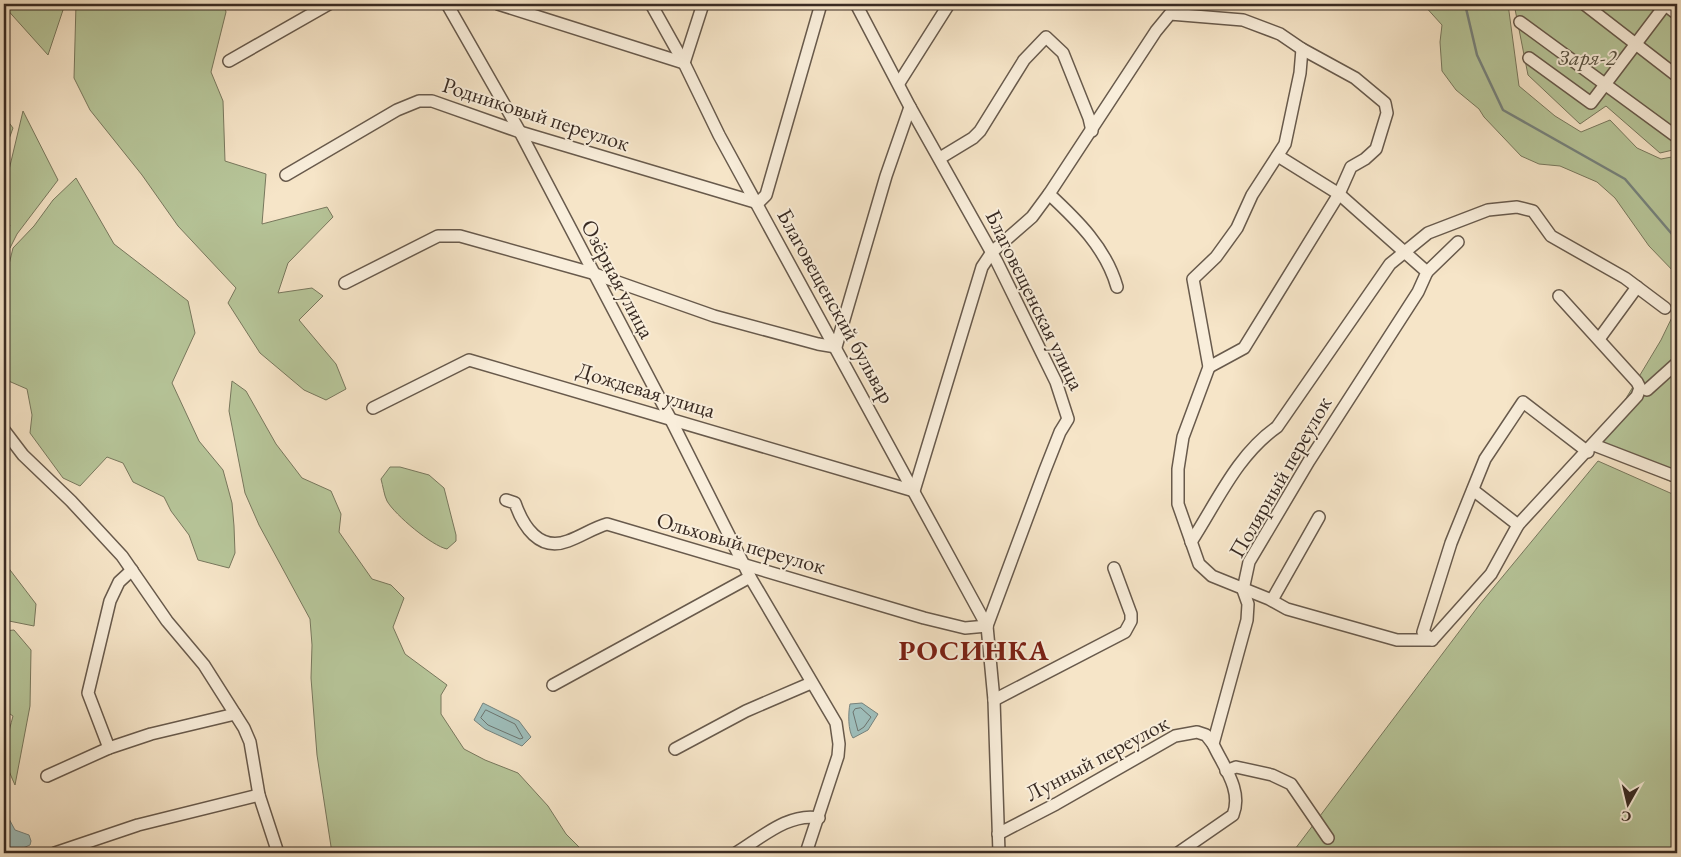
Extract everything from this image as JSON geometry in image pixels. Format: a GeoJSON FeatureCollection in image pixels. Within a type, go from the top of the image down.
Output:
{"type":"FeatureCollection","features":[{"type":"Feature","properties":{"kind":"street"},"geometry":{"type":"LineString","coordinates":[[229,61],[329,4]]}},
{"type":"Feature","properties":{"kind":"street","name":"Озёрная улица"},"geometry":{"type":"LineString","coordinates":[[447,4],[520,132],[592,273],[670,418],[750,577],[836,723],[839,744],[835,769],[806,853]]}},
{"type":"Feature","properties":{"kind":"street"},"geometry":{"type":"LineString","coordinates":[[498,4],[684,63],[703,4]]}},
{"type":"Feature","properties":{"kind":"street","name":"Благовещенский бульвар"},"geometry":{"type":"LineString","coordinates":[[651,4],[684,63],[719,135],[758,203],[987,626]]}},
{"type":"Feature","properties":{"kind":"street"},"geometry":{"type":"LineString","coordinates":[[758,203],[766,195],[821,4]]}},
{"type":"Feature","properties":{"kind":"street","name":"Благовещенская улица"},"geometry":{"type":"LineString","coordinates":[[856,4],[910,107],[992,252],[1056,382],[1068,419],[1060,432],[1045,470],[987,626]]}},
{"type":"Feature","properties":{"kind":"street"},"geometry":{"type":"LineString","coordinates":[[899,83],[949,4]]}},
{"type":"Feature","properties":{"kind":"street"},"geometry":{"type":"LineString","coordinates":[[1584,4],[1677,76]]}},
{"type":"Feature","properties":{"kind":"street"},"geometry":{"type":"LineString","coordinates":[[1529,58],[1591,103],[1665,4],[1677,14]]}},
{"type":"Feature","properties":{"kind":"street"},"geometry":{"type":"LineString","coordinates":[[914,491],[982,267],[992,252],[1032,216],[1049,194],[1156,31],[1170,14],[1243,20],[1280,34],[1302,49],[1355,78],[1385,103],[1387,113],[1376,149],[1352,167],[1339,194],[1244,348],[1209,367]]}},
{"type":"Feature","properties":{"kind":"street"},"geometry":{"type":"LineString","coordinates":[[1520,22],[1677,137]]}},
{"type":"Feature","properties":{"kind":"street"},"geometry":{"type":"LineString","coordinates":[[940,158],[973,138],[980,131],[1024,60],[1046,37],[1063,53],[1092,130]]}},
{"type":"Feature","properties":{"kind":"street"},"geometry":{"type":"LineString","coordinates":[[1302,49],[1300,73],[1285,144],[1252,195],[1237,228],[1216,257],[1193,279],[1209,367],[1183,437],[1178,469],[1178,504],[1199,564],[1212,576],[1272,600],[1287,609],[1397,640],[1432,640],[1491,574],[1518,525],[1591,449],[1637,396],[1640,388],[1599,339],[1559,296]]}},
{"type":"Feature","properties":{"kind":"street","name":"Родниковый переулок"},"geometry":{"type":"LineString","coordinates":[[286,175],[397,110],[419,101],[432,101],[520,132],[758,203]]}},
{"type":"Feature","properties":{"kind":"street"},"geometry":{"type":"LineString","coordinates":[[345,283],[438,236],[450,235],[478,240],[592,273],[714,316],[818,344],[836,347],[886,176],[910,107]]}},
{"type":"Feature","properties":{"kind":"street"},"geometry":{"type":"LineString","coordinates":[[1278,156],[1339,194],[1398,245],[1426,276]]}},
{"type":"Feature","properties":{"kind":"street"},"geometry":{"type":"LineString","coordinates":[[1049,194],[1077,220],[1103,254],[1117,287]]}},
{"type":"Feature","properties":{"kind":"street"},"geometry":{"type":"LineString","coordinates":[[1191,542],[1235,470],[1264,437],[1277,427],[1390,264],[1428,233],[1488,210],[1517,208],[1533,211],[1552,236],[1625,278],[1665,308]]}},
{"type":"Feature","properties":{"kind":"street","name":"Полярный переулок"},"geometry":{"type":"LineString","coordinates":[[1213,744],[1247,620],[1248,604],[1243,590],[1249,562],[1308,461],[1426,276],[1458,242]]}},
{"type":"Feature","properties":{"kind":"street"},"geometry":{"type":"LineString","coordinates":[[1599,339],[1637,287]]}},
{"type":"Feature","properties":{"kind":"street","name":"Дождевая улица"},"geometry":{"type":"LineString","coordinates":[[373,408],[470,360],[914,491]]}},
{"type":"Feature","properties":{"kind":"street"},"geometry":{"type":"LineString","coordinates":[[1647,390],[1677,363]]}},
{"type":"Feature","properties":{"kind":"street"},"geometry":{"type":"LineString","coordinates":[[1432,640],[1423,632],[1450,543],[1486,459],[1523,402],[1591,449],[1677,477]]}},
{"type":"Feature","properties":{"kind":"street"},"geometry":{"type":"LineString","coordinates":[[4,430],[23,455],[71,501],[122,556],[167,621],[204,665],[250,742],[259,795],[278,853]]}},
{"type":"Feature","properties":{"kind":"street"},"geometry":{"type":"LineString","coordinates":[[1473,490],[1518,525]]}},
{"type":"Feature","properties":{"kind":"street","name":"Ольховый переулок"},"geometry":{"type":"LineString","coordinates":[[506,500],[515,503],[531,534],[544,542],[566,542],[589,530],[608,524],[924,618],[965,628],[987,626]]}},
{"type":"Feature","properties":{"kind":"street"},"geometry":{"type":"LineString","coordinates":[[1272,600],[1319,517]]}},
{"type":"Feature","properties":{"kind":"street"},"geometry":{"type":"LineString","coordinates":[[994,700],[1126,632],[1131,621],[1131,614],[1114,568]]}},
{"type":"Feature","properties":{"kind":"street"},"geometry":{"type":"LineString","coordinates":[[109,748],[88,692],[110,601],[119,582],[132,570]]}},
{"type":"Feature","properties":{"kind":"street"},"geometry":{"type":"LineString","coordinates":[[554,685],[750,577]]}},
{"type":"Feature","properties":{"kind":"street"},"geometry":{"type":"LineString","coordinates":[[987,626],[994,700],[999,853]]}},
{"type":"Feature","properties":{"kind":"street"},"geometry":{"type":"LineString","coordinates":[[674,749],[746,710],[812,683]]}},
{"type":"Feature","properties":{"kind":"street"},"geometry":{"type":"LineString","coordinates":[[47,776],[109,748],[151,734],[235,714]]}},
{"type":"Feature","properties":{"kind":"street","name":"Лунный переулок"},"geometry":{"type":"LineString","coordinates":[[998,834],[1056,804],[1175,736],[1197,732],[1206,735],[1213,744]]}},
{"type":"Feature","properties":{"kind":"street"},"geometry":{"type":"LineString","coordinates":[[1178,853],[1234,815],[1237,805],[1236,792],[1213,744]]}},
{"type":"Feature","properties":{"kind":"street"},"geometry":{"type":"LineString","coordinates":[[1226,771],[1236,767],[1272,775],[1291,784],[1328,838]]}},
{"type":"Feature","properties":{"kind":"street"},"geometry":{"type":"LineString","coordinates":[[55,853],[138,825],[259,795]]}},
{"type":"Feature","properties":{"kind":"street"},"geometry":{"type":"LineString","coordinates":[[736,853],[791,820],[806,816],[819,818]]}},
{"type":"Feature","properties":{"kind":"green space"},"geometry":{"type":"Polygon","coordinates":[[[4,4],[65,4],[48,55],[4,6],[4,4]]]}},
{"type":"Feature","properties":{"kind":"green space"},"geometry":{"type":"Polygon","coordinates":[[[76,4],[224,4],[226,12],[211,72],[223,101],[225,161],[266,174],[262,224],[327,207],[333,217],[288,263],[278,293],[312,288],[323,296],[299,320],[336,364],[346,389],[326,400],[304,390],[260,353],[228,303],[236,288],[178,226],[142,175],[90,110],[74,78],[76,4]]]}},
{"type":"Feature","properties":{"kind":"green space"},"geometry":{"type":"Polygon","coordinates":[[[1423,4],[1508,4],[1519,86],[1555,116],[1581,132],[1610,120],[1637,148],[1661,159],[1677,156],[1677,275],[1649,246],[1615,198],[1597,182],[1560,166],[1539,164],[1521,156],[1484,117],[1479,109],[1456,90],[1442,71],[1440,42],[1442,25],[1423,4]]]}},
{"type":"Feature","properties":{"kind":"green space","name":"Заря-2"},"geometry":{"type":"Polygon","coordinates":[[[1514,4],[1677,4],[1677,149],[1660,153],[1606,106],[1580,124],[1528,75],[1514,4]]]}},
{"type":"Feature","properties":{"kind":"green space"},"geometry":{"type":"Polygon","coordinates":[[[23,111],[58,180],[17,234],[10,248],[5,242],[10,225],[4,220],[4,191],[23,111]]]}},
{"type":"Feature","properties":{"kind":"green space"},"geometry":{"type":"Polygon","coordinates":[[[4,116],[13,128],[4,153],[4,116]]]}},
{"type":"Feature","properties":{"kind":"green space"},"geometry":{"type":"Polygon","coordinates":[[[76,178],[114,244],[188,301],[195,333],[172,383],[199,441],[223,470],[232,503],[234,526],[235,553],[229,568],[198,560],[189,535],[171,511],[164,497],[133,482],[123,463],[107,457],[80,486],[63,478],[30,433],[32,415],[27,389],[4,379],[4,285],[13,248],[34,226],[53,200],[76,178]]]}},
{"type":"Feature","properties":{"kind":"green space"},"geometry":{"type":"Polygon","coordinates":[[[1677,307],[1677,484],[1595,450],[1661,340],[1677,307]]]}},
{"type":"Feature","properties":{"kind":"green space"},"geometry":{"type":"Polygon","coordinates":[[[232,381],[246,391],[276,444],[302,478],[331,491],[341,514],[339,532],[372,579],[391,585],[404,598],[393,627],[405,654],[447,685],[441,695],[441,714],[464,749],[485,760],[518,773],[548,806],[566,834],[585,853],[332,853],[317,755],[311,678],[312,645],[310,619],[259,525],[245,493],[229,411],[232,381]]]}},
{"type":"Feature","properties":{"kind":"green space"},"geometry":{"type":"Polygon","coordinates":[[[1598,461],[1677,496],[1677,853],[1292,853],[1480,604],[1598,461]]]}},
{"type":"Feature","properties":{"kind":"green space"},"geometry":{"type":"Polygon","coordinates":[[[390,467],[400,467],[429,475],[444,488],[456,535],[456,541],[447,549],[440,547],[414,529],[391,507],[384,493],[381,479],[390,467]]]}},
{"type":"Feature","properties":{"kind":"green space"},"geometry":{"type":"Polygon","coordinates":[[[4,562],[36,604],[34,626],[4,620],[4,562]]]}},
{"type":"Feature","properties":{"kind":"green space"},"geometry":{"type":"Polygon","coordinates":[[[14,630],[31,650],[30,706],[15,785],[5,758],[7,737],[13,716],[4,710],[4,631],[14,630]]]}},
{"type":"Feature","properties":{"kind":"water"},"geometry":{"type":"Polygon","coordinates":[[[483,703],[519,721],[531,737],[522,746],[485,729],[474,720],[483,703]]]}},
{"type":"Feature","properties":{"kind":"water"},"geometry":{"type":"Polygon","coordinates":[[[862,703],[878,714],[868,730],[853,738],[849,722],[850,704],[862,703]]]}},
{"type":"Feature","properties":{"kind":"water"},"geometry":{"type":"Polygon","coordinates":[[[8,817],[15,830],[29,835],[30,845],[23,848],[26,853],[4,853],[4,819],[8,817]]]}},
{"type":"Feature","properties":{"kind":"waterway"},"geometry":{"type":"LineString","coordinates":[[1465,4],[1477,55],[1503,110],[1625,179],[1677,240]]}},
{"type":"Feature","properties":{"kind":"district","name":"РОСИНКА"},"geometry":{"type":"Point","coordinates":[974,650]}}]}
